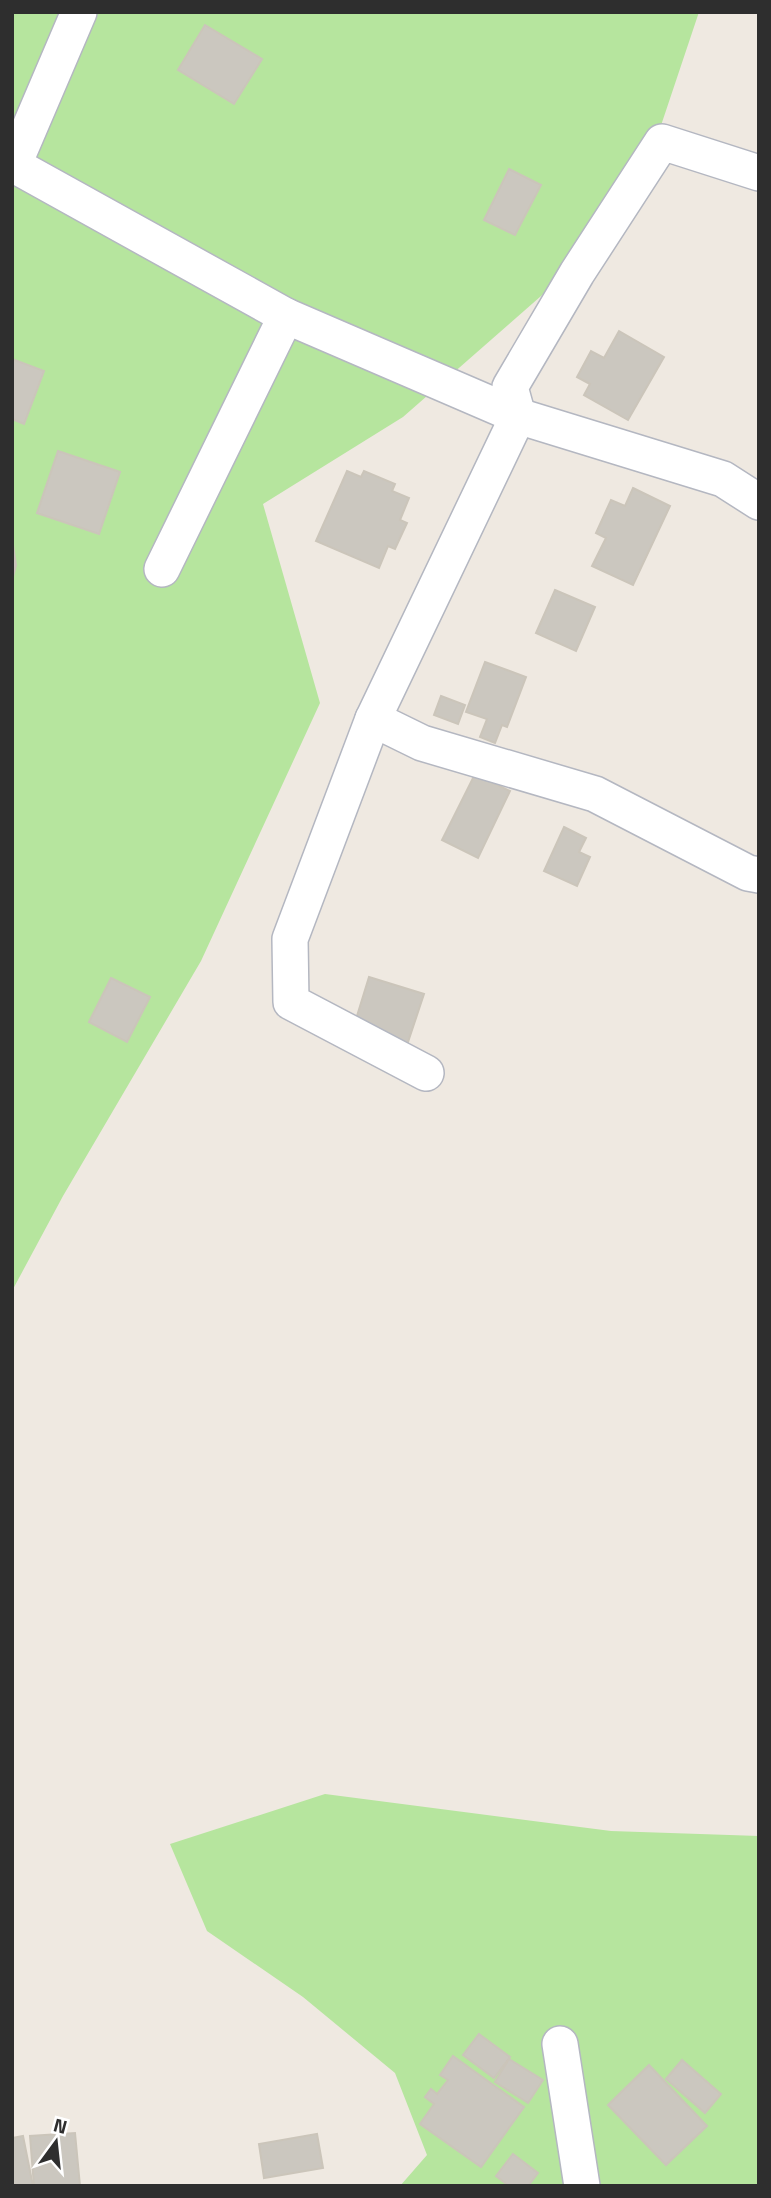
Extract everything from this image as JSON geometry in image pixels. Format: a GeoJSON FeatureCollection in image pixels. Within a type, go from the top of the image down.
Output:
{"type":"FeatureCollection","features":[{"type":"Feature","properties":{"kind":"street"},"geometry":{"type":"LineString","coordinates":[[79,12],[13,164],[286,316],[518,416],[723,479],[759,502]]}},
{"type":"Feature","properties":{"kind":"street"},"geometry":{"type":"LineString","coordinates":[[426,1073],[291,1002],[290,940],[373,719],[518,416],[510,387],[577,273],[662,142],[759,173]]}},
{"type":"Feature","properties":{"kind":"street"},"geometry":{"type":"LineString","coordinates":[[162,569],[286,316]]}},
{"type":"Feature","properties":{"kind":"street"},"geometry":{"type":"LineString","coordinates":[[373,719],[422,743],[595,794],[748,873],[759,875]]}},
{"type":"Feature","properties":{"kind":"street"},"geometry":{"type":"LineString","coordinates":[[560,2044],[582,2186]]}},
{"type":"Feature","properties":{"kind":"green space"},"geometry":{"type":"Polygon","coordinates":[[[12,12],[699,12],[630,218],[403,417],[263,504],[320,703],[201,961],[63,1196],[12,1291],[12,12]]]}},
{"type":"Feature","properties":{"kind":"green space"},"geometry":{"type":"Polygon","coordinates":[[[325,1794],[611,1831],[759,1836],[759,2186],[400,2186],[427,2155],[395,2073],[303,1997],[207,1931],[170,1844],[325,1794]]]}},
{"type":"Feature","properties":{"kind":"building"},"geometry":{"type":"Polygon","coordinates":[[[205,25],[262,59],[234,104],[178,70],[205,25]]]}},
{"type":"Feature","properties":{"kind":"building"},"geometry":{"type":"Polygon","coordinates":[[[509,169],[541,185],[515,235],[484,220],[509,169]]]}},
{"type":"Feature","properties":{"kind":"building"},"geometry":{"type":"Polygon","coordinates":[[[619,331],[664,357],[628,420],[584,395],[590,384],[577,377],[591,351],[604,358],[619,331]]]}},
{"type":"Feature","properties":{"kind":"building"},"geometry":{"type":"Polygon","coordinates":[[[12,359],[44,371],[24,424],[12,419],[12,359]]]}},
{"type":"Feature","properties":{"kind":"building"},"geometry":{"type":"Polygon","coordinates":[[[58,451],[120,472],[99,534],[37,513],[58,451]]]}},
{"type":"Feature","properties":{"kind":"building"},"geometry":{"type":"Polygon","coordinates":[[[347,471],[361,477],[364,471],[395,484],[392,491],[409,498],[400,520],[407,523],[395,549],[388,546],[379,568],[316,541],[347,471]]]}},
{"type":"Feature","properties":{"kind":"building"},"geometry":{"type":"Polygon","coordinates":[[[633,488],[670,506],[633,585],[592,566],[606,538],[596,533],[611,500],[625,506],[633,488]]]}},
{"type":"Feature","properties":{"kind":"building"},"geometry":{"type":"Polygon","coordinates":[[[12,538],[16,565],[12,581],[12,538]]]}},
{"type":"Feature","properties":{"kind":"building"},"geometry":{"type":"Polygon","coordinates":[[[555,590],[595,607],[576,651],[536,633],[555,590]]]}},
{"type":"Feature","properties":{"kind":"building"},"geometry":{"type":"Polygon","coordinates":[[[485,662],[526,677],[507,727],[502,725],[495,743],[480,737],[487,719],[466,712],[485,662]]]}},
{"type":"Feature","properties":{"kind":"building"},"geometry":{"type":"Polygon","coordinates":[[[441,696],[465,705],[458,724],[434,715],[441,696]]]}},
{"type":"Feature","properties":{"kind":"building"},"geometry":{"type":"Polygon","coordinates":[[[475,774],[510,791],[478,858],[442,840],[475,774]]]}},
{"type":"Feature","properties":{"kind":"building"},"geometry":{"type":"Polygon","coordinates":[[[564,827],[586,838],[579,852],[590,857],[577,886],[544,871],[564,827]]]}},
{"type":"Feature","properties":{"kind":"building"},"geometry":{"type":"Polygon","coordinates":[[[369,977],[424,994],[407,1045],[353,1029],[369,977]]]}},
{"type":"Feature","properties":{"kind":"building"},"geometry":{"type":"Polygon","coordinates":[[[111,978],[150,997],[127,1042],[89,1022],[111,978]]]}},
{"type":"Feature","properties":{"kind":"building"},"geometry":{"type":"Polygon","coordinates":[[[479,2034],[510,2057],[494,2078],[463,2055],[479,2034]]]}},
{"type":"Feature","properties":{"kind":"building"},"geometry":{"type":"Polygon","coordinates":[[[453,2056],[524,2107],[481,2167],[420,2124],[434,2104],[425,2097],[431,2089],[437,2094],[448,2080],[440,2075],[453,2056]]]}},
{"type":"Feature","properties":{"kind":"building"},"geometry":{"type":"Polygon","coordinates":[[[509,2059],[543,2080],[528,2103],[495,2082],[509,2059]]]}},
{"type":"Feature","properties":{"kind":"building"},"geometry":{"type":"Polygon","coordinates":[[[682,2060],[721,2094],[705,2113],[666,2079],[682,2060]]]}},
{"type":"Feature","properties":{"kind":"building"},"geometry":{"type":"Polygon","coordinates":[[[649,2065],[707,2126],[666,2165],[608,2105],[649,2065]]]}},
{"type":"Feature","properties":{"kind":"building"},"geometry":{"type":"Polygon","coordinates":[[[75,2133],[80,2186],[34,2186],[30,2136],[75,2133]]]}},
{"type":"Feature","properties":{"kind":"building"},"geometry":{"type":"Polygon","coordinates":[[[317,2134],[323,2168],[264,2178],[259,2144],[317,2134]]]}},
{"type":"Feature","properties":{"kind":"building"},"geometry":{"type":"Polygon","coordinates":[[[23,2136],[33,2186],[12,2186],[12,2138],[23,2136]]]}},
{"type":"Feature","properties":{"kind":"building"},"geometry":{"type":"Polygon","coordinates":[[[513,2154],[538,2173],[528,2186],[509,2186],[496,2176],[513,2154]]]}}]}
